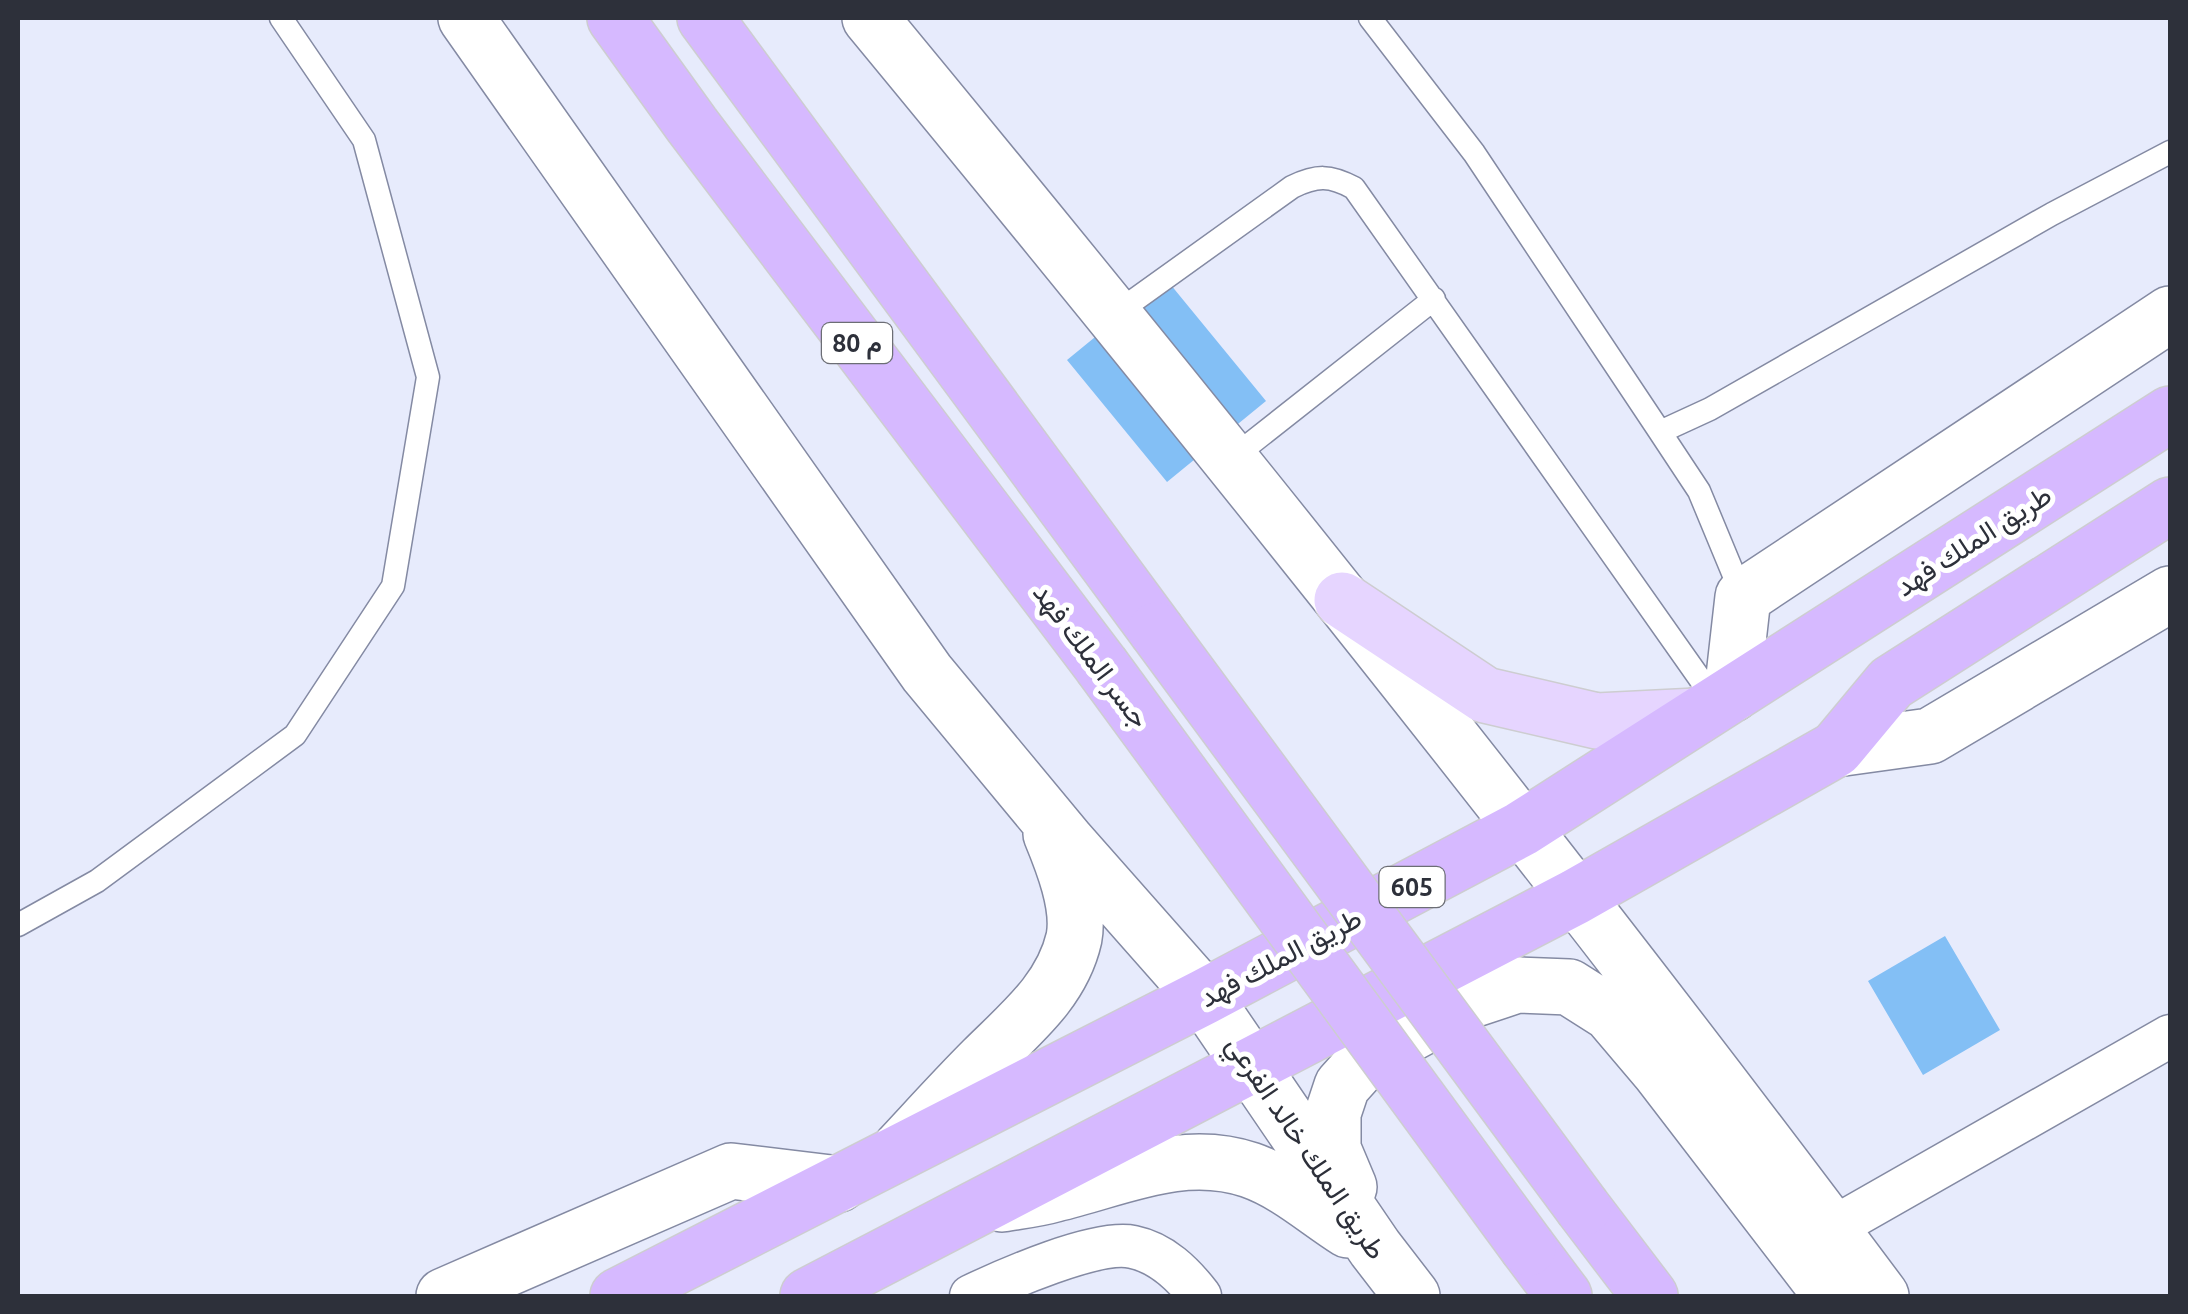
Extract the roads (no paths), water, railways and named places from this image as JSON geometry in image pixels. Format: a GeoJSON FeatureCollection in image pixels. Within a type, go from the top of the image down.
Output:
{"type":"FeatureCollection","features":[{"type":"Feature","properties":{"kind":"highway","name":"جسر الملك فهد"},"geometry":{"type":"LineString","coordinates":[[616,18],[692,125],[1101,665],[1564,1296]]}},
{"type":"Feature","properties":{"kind":"highway","name":"م 80"},"geometry":{"type":"LineString","coordinates":[[704,18],[1650,1296]]}},
{"type":"Feature","properties":{"kind":"highway","name":"طريق الملك فهد"},"geometry":{"type":"LineString","coordinates":[[618,1296],[1204,997],[1521,829],[2170,414]]}},
{"type":"Feature","properties":{"kind":"highway"},"geometry":{"type":"LineString","coordinates":[[808,1296],[1575,897],[1836,749],[1891,683],[2170,504]]}},
{"type":"Feature","properties":{"kind":"main road","name":"طريق الملك خالد الفرعي"},"geometry":{"type":"LineString","coordinates":[[466,18],[927,673],[1204,997],[1412,1296]]}},
{"type":"Feature","properties":{"kind":"main road"},"geometry":{"type":"LineString","coordinates":[[870,18],[1232,460],[1653,994],[1881,1296]]}},
{"type":"Feature","properties":{"kind":"main road"},"geometry":{"type":"LineString","coordinates":[[1342,600],[1485,695],[1597,721],[1715,704],[1743,597],[2170,314]]}},
{"type":"Feature","properties":{"kind":"main road"},"geometry":{"type":"LineString","coordinates":[[1836,749],[1930,736],[2170,594]]}},
{"type":"Feature","properties":{"kind":"main road"},"geometry":{"type":"LineString","coordinates":[[892,1156],[1022,1025],[1056,983],[1074,936],[1069,876],[1040,808]]}},
{"type":"Feature","properties":{"kind":"main road"},"geometry":{"type":"LineString","coordinates":[[1375,1248],[1333,1149],[1334,1113],[1342,1086],[1369,1056],[1472,1000],[1517,985],[1569,987],[1610,1013],[1832,1296]]}},
{"type":"Feature","properties":{"kind":"main road"},"geometry":{"type":"LineString","coordinates":[[981,1208],[1055,1194],[1137,1168],[1194,1162],[1248,1169],[1291,1189],[1375,1248]]}},
{"type":"Feature","properties":{"kind":"main road"},"geometry":{"type":"LineString","coordinates":[[444,1296],[731,1172],[839,1184]]}},
{"type":"Feature","properties":{"kind":"street"},"geometry":{"type":"LineString","coordinates":[[1830,1228],[2170,1036]]}},
{"type":"Feature","properties":{"kind":"street"},"geometry":{"type":"LineString","coordinates":[[971,1296],[1070,1256],[1130,1246],[1162,1258],[1200,1296]]}},
{"type":"Feature","properties":{"kind":"lane"},"geometry":{"type":"LineString","coordinates":[[18,924],[97,881],[295,735],[393,586],[428,377],[364,140],[282,18]]}},
{"type":"Feature","properties":{"kind":"lane"},"geometry":{"type":"LineString","coordinates":[[1370,18],[1474,153],[1699,492],[1743,597]]}},
{"type":"Feature","properties":{"kind":"lane"},"geometry":{"type":"LineString","coordinates":[[1660,432],[1710,409],[2170,152]]}},
{"type":"Feature","properties":{"kind":"lane"},"geometry":{"type":"LineString","coordinates":[[1114,314],[1292,188],[1318,176],[1336,178],[1354,188],[1715,704]]}},
{"type":"Feature","properties":{"kind":"lane"},"geometry":{"type":"LineString","coordinates":[[1232,460],[1434,299]]}}]}
